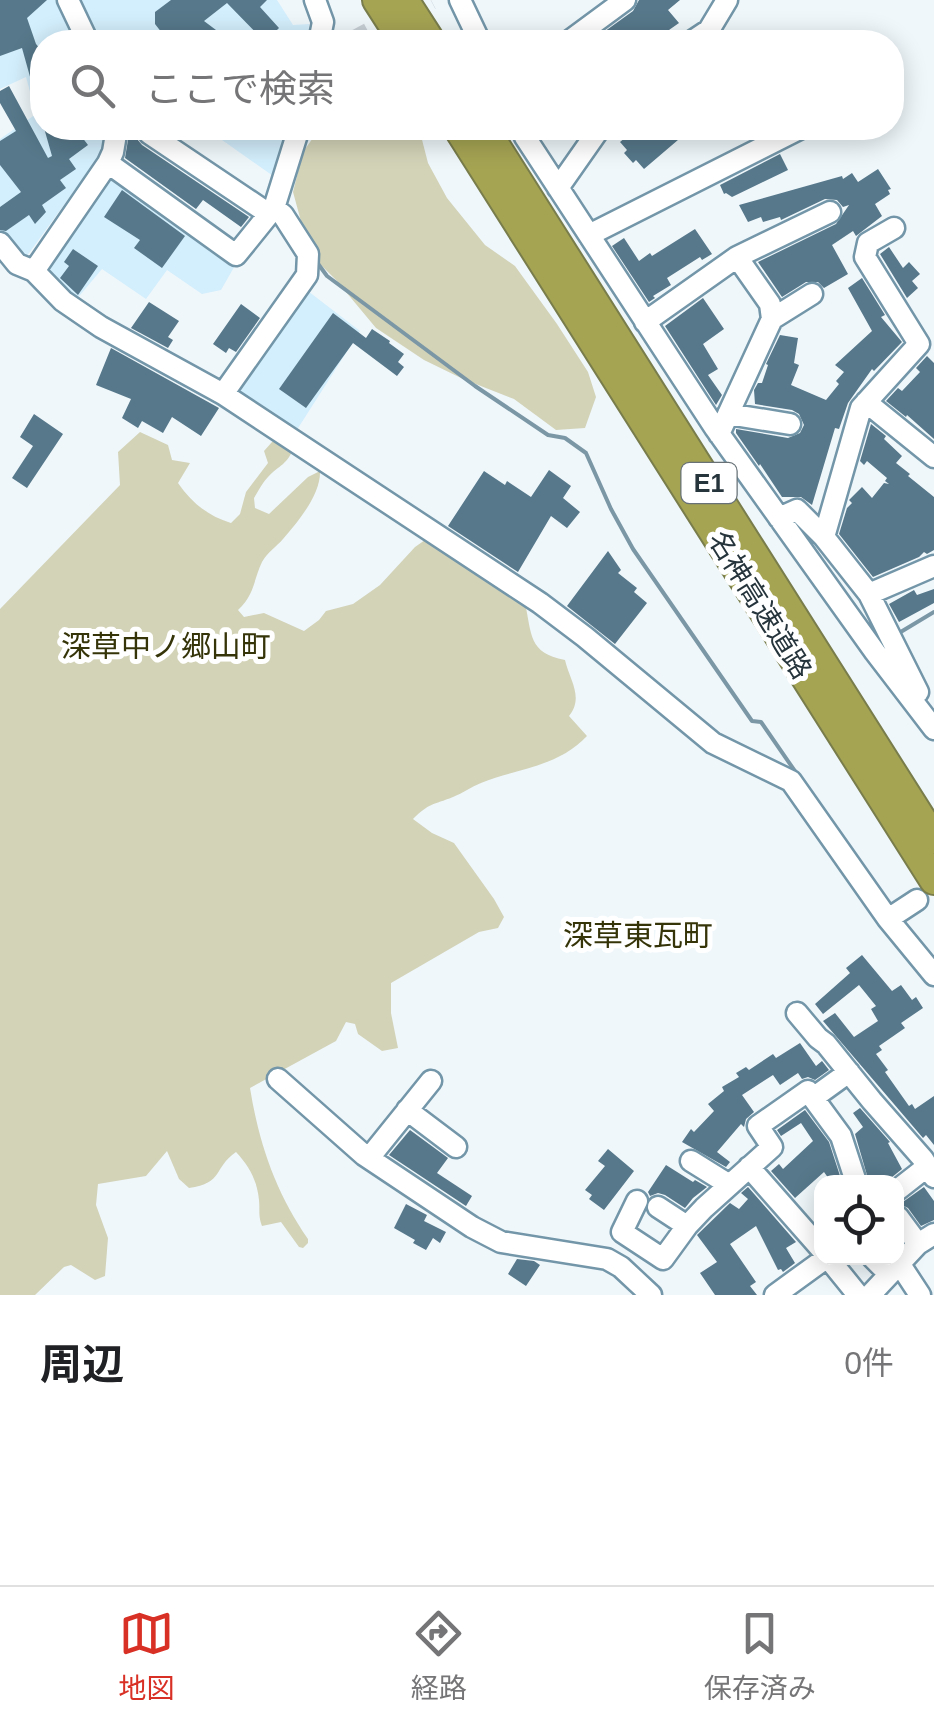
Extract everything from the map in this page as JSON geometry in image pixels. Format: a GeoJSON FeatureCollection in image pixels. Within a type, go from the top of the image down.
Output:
{"type":"FeatureCollection","features":[{"type":"Feature","properties":{"kind":"highway"},"geometry":{"type":"LineString","coordinates":[[377,0],[396,30]]}},
{"type":"Feature","properties":{"kind":"highway"},"geometry":{"type":"LineString","coordinates":[[404,0],[423,30]]}},
{"type":"Feature","properties":{"kind":"highway","name":"名神高速道路"},"geometry":{"type":"LineString","coordinates":[[465,140],[925,890]]}},
{"type":"Feature","properties":{"kind":"highway","name":"名神高速道路"},"geometry":{"type":"LineString","coordinates":[[492,140],[934,839]]}},
{"type":"Feature","properties":{"kind":"street"},"geometry":{"type":"LineString","coordinates":[[68,0],[82,30]]}},
{"type":"Feature","properties":{"kind":"street"},"geometry":{"type":"LineString","coordinates":[[314,0],[323,22],[321,30]]}},
{"type":"Feature","properties":{"kind":"street"},"geometry":{"type":"LineString","coordinates":[[460,0],[474,30]]}},
{"type":"Feature","properties":{"kind":"street"},"geometry":{"type":"LineString","coordinates":[[473,0],[487,30]]}},
{"type":"Feature","properties":{"kind":"street"},"geometry":{"type":"LineString","coordinates":[[584,30],[624,0]]}},
{"type":"Feature","properties":{"kind":"street"},"geometry":{"type":"LineString","coordinates":[[709,30],[726,0]]}},
{"type":"Feature","properties":{"kind":"street"},"geometry":{"type":"LineString","coordinates":[[34,271],[108,163],[116,140]]}},
{"type":"Feature","properties":{"kind":"street"},"geometry":{"type":"LineString","coordinates":[[159,140],[271,211],[284,215],[308,254],[307,276],[223,394]]}},
{"type":"Feature","properties":{"kind":"street"},"geometry":{"type":"LineString","coordinates":[[108,163],[236,254],[271,211],[295,140]]}},
{"type":"Feature","properties":{"kind":"street"},"geometry":{"type":"LineString","coordinates":[[528,140],[645,322],[723,424],[779,518],[928,721]]}},
{"type":"Feature","properties":{"kind":"street"},"geometry":{"type":"LineString","coordinates":[[558,188],[592,140]]}},
{"type":"Feature","properties":{"kind":"street"},"geometry":{"type":"LineString","coordinates":[[589,235],[777,140]]}},
{"type":"Feature","properties":{"kind":"street"},"geometry":{"type":"LineString","coordinates":[[645,322],[737,257],[830,212]]}},
{"type":"Feature","properties":{"kind":"street"},"geometry":{"type":"LineString","coordinates":[[824,537],[860,408],[919,344],[865,257],[868,243],[894,228]]}},
{"type":"Feature","properties":{"kind":"street"},"geometry":{"type":"LineString","coordinates":[[0,243],[17,264],[34,271],[62,301],[101,327],[223,394],[540,603],[714,743],[791,781],[888,919],[934,975]]}},
{"type":"Feature","properties":{"kind":"street"},"geometry":{"type":"LineString","coordinates":[[723,424],[772,319],[770,304],[737,257]]}},
{"type":"Feature","properties":{"kind":"street"},"geometry":{"type":"LineString","coordinates":[[772,319],[812,294]]}},
{"type":"Feature","properties":{"kind":"street"},"geometry":{"type":"LineString","coordinates":[[866,402],[934,457]]}},
{"type":"Feature","properties":{"kind":"street"},"geometry":{"type":"LineString","coordinates":[[723,424],[790,424]]}},
{"type":"Feature","properties":{"kind":"street"},"geometry":{"type":"LineString","coordinates":[[779,518],[797,510],[869,594],[928,721]]}},
{"type":"Feature","properties":{"kind":"street"},"geometry":{"type":"LineString","coordinates":[[869,594],[934,566]]}},
{"type":"Feature","properties":{"kind":"street"},"geometry":{"type":"LineString","coordinates":[[888,919],[925,890]]}},
{"type":"Feature","properties":{"kind":"street"},"geometry":{"type":"LineString","coordinates":[[797,1013],[931,1172],[904,1187]]}},
{"type":"Feature","properties":{"kind":"street"},"geometry":{"type":"LineString","coordinates":[[813,1098],[849,1072]]}},
{"type":"Feature","properties":{"kind":"street"},"geometry":{"type":"LineString","coordinates":[[278,1079],[369,1158],[472,1227],[500,1242],[607,1259],[621,1266],[651,1295]]}},
{"type":"Feature","properties":{"kind":"street"},"geometry":{"type":"LineString","coordinates":[[369,1158],[431,1080]]}},
{"type":"Feature","properties":{"kind":"street"},"geometry":{"type":"LineString","coordinates":[[637,1201],[622,1232],[663,1258],[687,1226],[728,1184],[772,1147],[758,1126],[808,1091],[842,1136],[854,1175]]}},
{"type":"Feature","properties":{"kind":"street"},"geometry":{"type":"LineString","coordinates":[[408,1110],[451,1138]]}},
{"type":"Feature","properties":{"kind":"street"},"geometry":{"type":"LineString","coordinates":[[692,1161],[728,1184]]}},
{"type":"Feature","properties":{"kind":"street"},"geometry":{"type":"LineString","coordinates":[[750,1167],[814,1241]]}},
{"type":"Feature","properties":{"kind":"street"},"geometry":{"type":"LineString","coordinates":[[658,1207],[687,1226]]}},
{"type":"Feature","properties":{"kind":"street"},"geometry":{"type":"LineString","coordinates":[[870,1295],[926,1239],[904,1222]]}},
{"type":"Feature","properties":{"kind":"street"},"geometry":{"type":"LineString","coordinates":[[621,1266],[635,1242]]}},
{"type":"Feature","properties":{"kind":"street"},"geometry":{"type":"LineString","coordinates":[[775,1295],[817,1265]]}},
{"type":"Feature","properties":{"kind":"street"},"geometry":{"type":"LineString","coordinates":[[833,1265],[858,1295]]}},
{"type":"Feature","properties":{"kind":"street"},"geometry":{"type":"LineString","coordinates":[[888,1265],[920,1295]]}},
{"type":"Feature","properties":{"kind":"shaded area"},"geometry":{"type":"Polygon","coordinates":[[[0,0],[63,0],[75,30],[30,30],[30,92],[26,77],[0,89],[0,0]]]}},
{"type":"Feature","properties":{"kind":"shaded area"},"geometry":{"type":"Polygon","coordinates":[[[71,0],[277,0],[293,25],[309,24],[309,30],[85,30],[71,0]]]}},
{"type":"Feature","properties":{"kind":"shaded area"},"geometry":{"type":"Polygon","coordinates":[[[30,118],[30,140],[104,140],[103,151],[24,260],[0,232],[0,139],[30,118]]]}},
{"type":"Feature","properties":{"kind":"shaded area"},"geometry":{"type":"Polygon","coordinates":[[[222,140],[290,140],[276,178],[222,140]]]}},
{"type":"Feature","properties":{"kind":"shaded area"},"geometry":{"type":"Polygon","coordinates":[[[111,172],[237,262],[221,290],[202,294],[167,270],[146,299],[102,269],[75,301],[49,280],[51,258],[111,172]]]}},
{"type":"Feature","properties":{"kind":"shaded area"},"geometry":{"type":"Polygon","coordinates":[[[304,288],[360,331],[293,436],[243,399],[233,386],[304,288]]]}},
{"type":"Feature","properties":{"kind":"green space"},"geometry":{"type":"Polygon","coordinates":[[[311,140],[422,140],[428,163],[447,198],[485,245],[515,266],[588,372],[596,397],[585,428],[556,430],[514,399],[424,360],[376,328],[318,262],[302,225],[293,192],[303,152],[311,140]]]}},
{"type":"Feature","properties":{"kind":"green space"},"geometry":{"type":"Polygon","coordinates":[[[140,432],[168,445],[172,460],[190,463],[178,483],[201,508],[231,523],[240,514],[246,492],[268,463],[264,451],[272,442],[281,437],[294,446],[286,461],[262,485],[254,498],[255,508],[269,514],[308,477],[320,471],[308,507],[262,562],[251,593],[238,610],[244,617],[264,613],[304,631],[326,611],[353,604],[380,585],[425,540],[438,544],[525,603],[538,647],[565,660],[576,695],[569,716],[587,736],[550,761],[481,783],[427,807],[413,819],[454,843],[504,917],[498,928],[479,932],[391,983],[391,1013],[398,1048],[382,1051],[358,1034],[355,1024],[346,1022],[336,1041],[250,1088],[270,1167],[308,1239],[303,1248],[281,1222],[262,1226],[254,1180],[236,1152],[208,1183],[189,1188],[179,1179],[167,1151],[146,1176],[98,1184],[96,1205],[108,1238],[105,1276],[95,1280],[71,1265],[35,1295],[0,1295],[0,609],[120,485],[118,452],[140,432]]]}},
{"type":"Feature","properties":{"kind":"building"},"geometry":{"type":"Polygon","coordinates":[[[0,0],[47,0],[27,18],[31,30],[30,77],[22,48],[0,56],[0,0]]]}},
{"type":"Feature","properties":{"kind":"building"},"geometry":{"type":"Polygon","coordinates":[[[171,0],[267,0],[260,7],[279,28],[253,30],[227,3],[204,21],[216,30],[160,30],[155,24],[155,12],[171,0]]]}},
{"type":"Feature","properties":{"kind":"building"},"geometry":{"type":"Polygon","coordinates":[[[639,0],[680,0],[668,10],[679,23],[669,30],[607,30],[633,11],[639,0]]]}},
{"type":"Feature","properties":{"kind":"building"},"geometry":{"type":"Polygon","coordinates":[[[9,86],[30,125],[30,140],[38,140],[48,158],[52,156],[47,140],[84,140],[88,145],[69,159],[76,169],[60,180],[66,188],[42,205],[46,212],[35,224],[29,215],[6,231],[0,230],[0,207],[21,192],[0,165],[0,141],[16,131],[0,103],[0,91],[9,86]]]}},
{"type":"Feature","properties":{"kind":"building"},"geometry":{"type":"Polygon","coordinates":[[[128,140],[138,140],[249,217],[241,227],[203,200],[196,209],[125,158],[128,140]]]}},
{"type":"Feature","properties":{"kind":"building"},"geometry":{"type":"Polygon","coordinates":[[[678,140],[644,169],[624,153],[627,150],[620,142],[678,140]]]}},
{"type":"Feature","properties":{"kind":"building"},"geometry":{"type":"Polygon","coordinates":[[[780,154],[788,170],[732,197],[724,194],[720,185],[780,154]]]}},
{"type":"Feature","properties":{"kind":"building"},"geometry":{"type":"Polygon","coordinates":[[[878,169],[891,189],[875,204],[882,216],[856,236],[853,231],[832,245],[848,274],[824,288],[818,282],[806,282],[782,297],[758,262],[836,224],[849,205],[843,207],[837,200],[825,199],[781,220],[780,217],[763,222],[761,217],[748,222],[739,205],[842,176],[843,179],[852,173],[858,182],[878,169]]]}},
{"type":"Feature","properties":{"kind":"building"},"geometry":{"type":"Polygon","coordinates":[[[122,190],[185,236],[162,268],[134,248],[140,240],[104,217],[122,190]]]}},
{"type":"Feature","properties":{"kind":"building"},"geometry":{"type":"Polygon","coordinates":[[[695,229],[712,254],[667,278],[671,285],[649,302],[612,246],[624,238],[639,261],[695,229]]]}},
{"type":"Feature","properties":{"kind":"building"},"geometry":{"type":"Polygon","coordinates":[[[889,247],[903,268],[909,262],[920,274],[912,281],[918,288],[907,298],[880,254],[889,247]]]}},
{"type":"Feature","properties":{"kind":"building"},"geometry":{"type":"Polygon","coordinates":[[[73,249],[98,266],[78,295],[60,278],[69,266],[64,262],[73,249]]]}},
{"type":"Feature","properties":{"kind":"building"},"geometry":{"type":"Polygon","coordinates":[[[862,278],[885,315],[881,317],[902,342],[872,369],[848,403],[839,429],[835,428],[812,505],[801,497],[782,497],[736,429],[788,438],[800,433],[804,425],[799,414],[755,404],[754,390],[762,383],[780,335],[798,338],[794,363],[799,365],[791,385],[826,400],[844,372],[835,365],[872,331],[848,288],[862,278]]]}},
{"type":"Feature","properties":{"kind":"building"},"geometry":{"type":"Polygon","coordinates":[[[703,298],[724,329],[703,344],[718,369],[708,375],[722,395],[716,405],[665,326],[703,298]]]}},
{"type":"Feature","properties":{"kind":"building"},"geometry":{"type":"Polygon","coordinates":[[[149,302],[179,321],[168,337],[173,340],[168,348],[131,328],[149,302]]]}},
{"type":"Feature","properties":{"kind":"building"},"geometry":{"type":"Polygon","coordinates":[[[241,304],[260,318],[236,352],[229,348],[226,353],[213,344],[241,304]]]}},
{"type":"Feature","properties":{"kind":"building"},"geometry":{"type":"Polygon","coordinates":[[[333,313],[366,338],[372,329],[390,341],[404,354],[398,362],[404,367],[397,376],[353,343],[306,408],[279,389],[333,313]]]}},
{"type":"Feature","properties":{"kind":"building"},"geometry":{"type":"Polygon","coordinates":[[[111,348],[219,408],[201,436],[172,417],[163,433],[142,421],[138,428],[122,418],[131,399],[96,385],[111,348]]]}},
{"type":"Feature","properties":{"kind":"building"},"geometry":{"type":"Polygon","coordinates":[[[927,356],[934,363],[934,439],[886,401],[920,372],[916,368],[927,356]]]}},
{"type":"Feature","properties":{"kind":"building"},"geometry":{"type":"Polygon","coordinates":[[[34,414],[63,434],[27,488],[12,478],[33,446],[20,437],[34,414]]]}},
{"type":"Feature","properties":{"kind":"building"},"geometry":{"type":"Polygon","coordinates":[[[871,424],[902,456],[896,463],[934,497],[934,550],[873,577],[839,534],[852,503],[849,500],[862,487],[872,498],[884,483],[889,484],[867,461],[864,465],[860,461],[871,424]]]}},
{"type":"Feature","properties":{"kind":"building"},"geometry":{"type":"Polygon","coordinates":[[[549,470],[571,486],[563,498],[580,512],[567,528],[551,516],[518,572],[448,526],[484,471],[531,497],[549,470]]]}},
{"type":"Feature","properties":{"kind":"building"},"geometry":{"type":"Polygon","coordinates":[[[608,551],[621,570],[618,573],[637,588],[634,592],[647,603],[615,644],[567,606],[608,551]]]}},
{"type":"Feature","properties":{"kind":"building"},"geometry":{"type":"Polygon","coordinates":[[[934,589],[934,603],[899,622],[889,604],[914,590],[917,595],[934,589]]]}},
{"type":"Feature","properties":{"kind":"building"},"geometry":{"type":"Polygon","coordinates":[[[862,955],[892,991],[901,985],[923,1008],[901,1023],[905,1028],[879,1046],[882,1050],[876,1054],[909,1106],[912,1104],[915,1109],[934,1096],[934,1145],[926,1135],[923,1138],[823,1021],[835,1013],[854,1037],[878,1021],[871,1009],[876,1006],[859,985],[823,1014],[815,1004],[850,973],[846,968],[862,955]]]}},
{"type":"Feature","properties":{"kind":"building"},"geometry":{"type":"Polygon","coordinates":[[[800,1043],[816,1066],[822,1061],[829,1070],[815,1080],[802,1079],[798,1073],[780,1085],[773,1075],[742,1095],[754,1112],[717,1152],[730,1162],[726,1167],[682,1142],[691,1129],[694,1132],[714,1111],[708,1104],[724,1091],[722,1087],[739,1077],[736,1073],[746,1067],[749,1070],[773,1054],[776,1058],[800,1043]]]}},
{"type":"Feature","properties":{"kind":"building"},"geometry":{"type":"Polygon","coordinates":[[[860,1108],[890,1142],[902,1169],[895,1175],[867,1175],[855,1134],[863,1127],[853,1113],[860,1108]]]}},
{"type":"Feature","properties":{"kind":"building"},"geometry":{"type":"Polygon","coordinates":[[[805,1110],[829,1142],[840,1175],[814,1175],[814,1181],[795,1198],[771,1171],[779,1164],[783,1169],[813,1141],[801,1123],[781,1136],[777,1130],[805,1110]]]}},
{"type":"Feature","properties":{"kind":"building"},"geometry":{"type":"Polygon","coordinates":[[[410,1130],[448,1158],[437,1173],[472,1196],[466,1206],[389,1155],[410,1130]]]}},
{"type":"Feature","properties":{"kind":"building"},"geometry":{"type":"Polygon","coordinates":[[[608,1149],[634,1171],[604,1210],[589,1199],[592,1195],[585,1190],[605,1166],[598,1161],[608,1149]]]}},
{"type":"Feature","properties":{"kind":"building"},"geometry":{"type":"Polygon","coordinates":[[[666,1165],[707,1187],[685,1208],[665,1195],[650,1196],[648,1192],[666,1165]]]}},
{"type":"Feature","properties":{"kind":"building"},"geometry":{"type":"Polygon","coordinates":[[[748,1187],[796,1242],[786,1248],[795,1263],[783,1272],[778,1270],[756,1226],[730,1244],[756,1282],[750,1286],[757,1295],[715,1295],[700,1273],[717,1262],[697,1235],[730,1203],[739,1209],[748,1199],[741,1193],[748,1187]]]}},
{"type":"Feature","properties":{"kind":"building"},"geometry":{"type":"Polygon","coordinates":[[[924,1187],[934,1201],[934,1220],[921,1226],[904,1201],[924,1187]]]}},
{"type":"Feature","properties":{"kind":"building"},"geometry":{"type":"Polygon","coordinates":[[[406,1204],[427,1215],[424,1221],[446,1232],[440,1243],[433,1238],[426,1250],[394,1228],[406,1204]]]}},
{"type":"Feature","properties":{"kind":"building"},"geometry":{"type":"Polygon","coordinates":[[[517,1259],[540,1265],[526,1286],[508,1274],[517,1259]]]}},
{"type":"Feature","properties":{"kind":"waterway"},"geometry":{"type":"LineString","coordinates":[[316,261],[327,276],[475,386],[548,435],[565,438],[586,453],[633,549],[752,721],[761,722],[799,777]]}},
{"type":"Feature","properties":{"kind":"waterway"},"geometry":{"type":"LineString","coordinates":[[899,633],[934,612]]}},
{"type":"Feature","properties":{"kind":"tunnel"},"geometry":{"type":"LineString","coordinates":[[374,30],[431,0]]}},
{"type":"Feature","properties":{"kind":"district","name":"深草中ノ郷山町"},"geometry":{"type":"Point","coordinates":[166,646]}},
{"type":"Feature","properties":{"kind":"district","name":"深草東瓦町"},"geometry":{"type":"Point","coordinates":[638,935]}}]}
